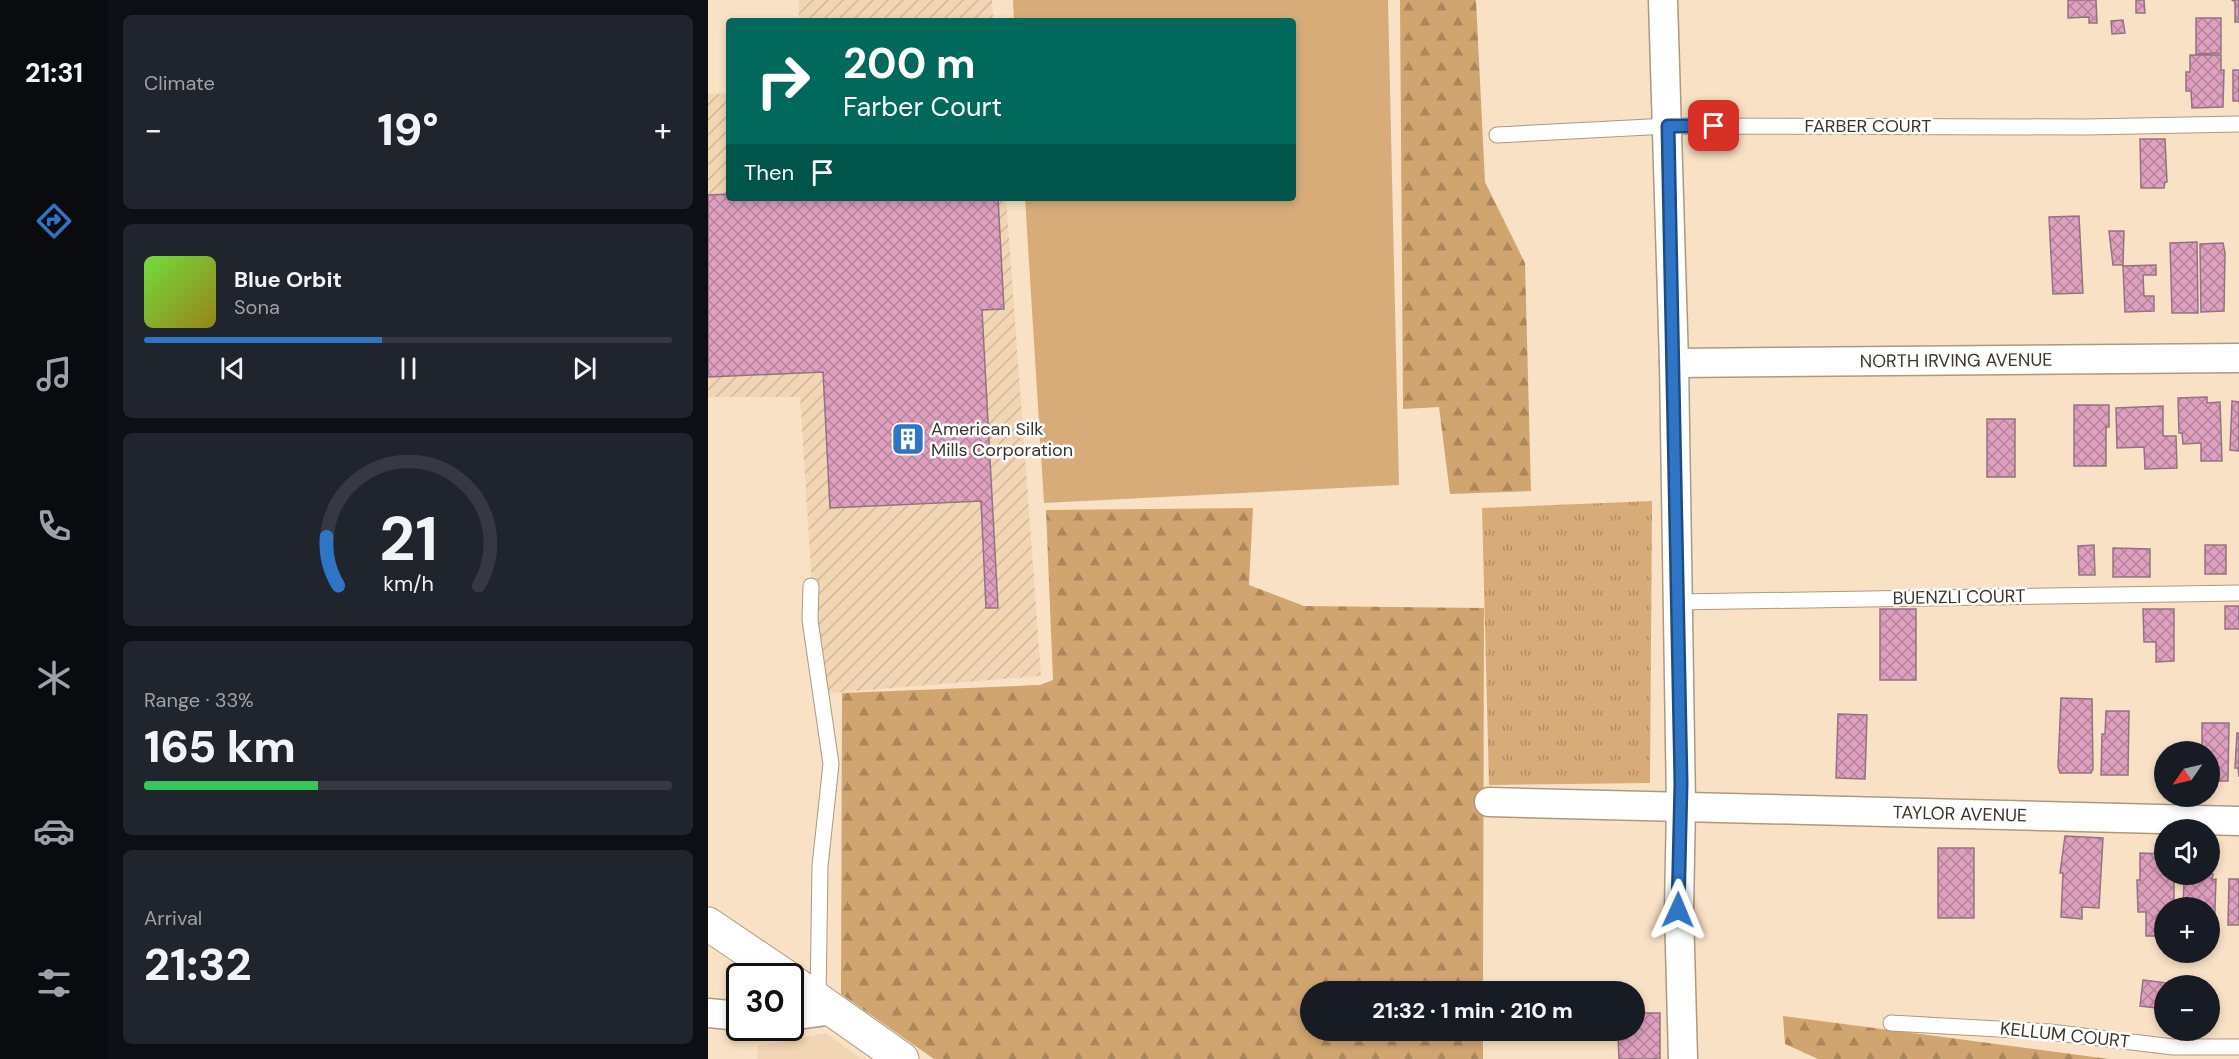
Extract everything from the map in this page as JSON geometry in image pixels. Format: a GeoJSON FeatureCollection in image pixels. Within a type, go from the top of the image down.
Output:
{"type":"FeatureCollection","features":[{"type":"Feature","properties":{"kind":"main road"},"geometry":{"type":"LineString","coordinates":[[708,924],[766,963]]}},
{"type":"Feature","properties":{"kind":"main road"},"geometry":{"type":"LineString","coordinates":[[804,990],[902,1059]]}},
{"type":"Feature","properties":{"kind":"street"},"geometry":{"type":"LineString","coordinates":[[1663,0],[1674,363],[1681,805],[1678,910],[1683,1059]]}},
{"type":"Feature","properties":{"kind":"street","name":"NORTH IRVING AVENUE"},"geometry":{"type":"LineString","coordinates":[[1674,363],[2239,358]]}},
{"type":"Feature","properties":{"kind":"street","name":"TAYLOR AVENUE"},"geometry":{"type":"LineString","coordinates":[[1489,802],[1681,805],[2239,821]]}},
{"type":"Feature","properties":{"kind":"street"},"geometry":{"type":"LineString","coordinates":[[804,1012],[826,1005]]}},
{"type":"Feature","properties":{"kind":"street"},"geometry":{"type":"LineString","coordinates":[[708,1013],[726,1015]]}},
{"type":"Feature","properties":{"kind":"lane","name":"FARBER COURT"},"geometry":{"type":"LineString","coordinates":[[1497,135],[1668,126],[2086,127],[2239,124]]}},
{"type":"Feature","properties":{"kind":"lane"},"geometry":{"type":"LineString","coordinates":[[811,586],[810,620],[831,764],[820,866],[826,1005]]}},
{"type":"Feature","properties":{"kind":"lane","name":"BUENZLI COURT"},"geometry":{"type":"LineString","coordinates":[[1678,602],[2239,593]]}},
{"type":"Feature","properties":{"kind":"lane","name":"KELLUM COURT"},"geometry":{"type":"LineString","coordinates":[[1891,1023],[2050,1032],[2172,1053],[2239,1047]]}},
{"type":"Feature","properties":{"kind":"shaded area"},"geometry":{"type":"Polygon","coordinates":[[[799,0],[992,0],[993,18],[799,18],[799,0]]]}},
{"type":"Feature","properties":{"kind":"shaded area"},"geometry":{"type":"Polygon","coordinates":[[[726,93],[726,201],[1006,201],[1041,676],[819,694],[800,397],[708,397],[708,94],[726,93]]]}},
{"type":"Feature","properties":{"kind":"shaded area"},"geometry":{"type":"Polygon","coordinates":[[[826,1033],[861,1059],[757,1059],[758,1046],[784,1041],[804,1041],[804,1037],[826,1033]]]}},
{"type":"Feature","properties":{"kind":"green space"},"geometry":{"type":"Polygon","coordinates":[[[1013,0],[1388,0],[1399,485],[1044,503],[1025,201],[1296,201],[1296,18],[1014,18],[1013,0]]]}},
{"type":"Feature","properties":{"kind":"green space"},"geometry":{"type":"Polygon","coordinates":[[[1400,0],[1476,0],[1485,182],[1525,263],[1531,491],[1450,494],[1439,407],[1403,409],[1400,0]]]}},
{"type":"Feature","properties":{"kind":"green space"},"geometry":{"type":"Polygon","coordinates":[[[1652,501],[1650,783],[1489,785],[1482,508],[1652,501]]]}},
{"type":"Feature","properties":{"kind":"green space"},"geometry":{"type":"Polygon","coordinates":[[[1253,508],[1249,585],[1304,606],[1484,608],[1483,981],[1300,981],[1300,1041],[1483,1041],[1483,1059],[934,1059],[841,994],[842,693],[1040,685],[1053,680],[1046,510],[1253,508]]]}},
{"type":"Feature","properties":{"kind":"green space"},"geometry":{"type":"Polygon","coordinates":[[[1783,1016],[2109,1059],[1818,1059],[1785,1044],[1783,1016]]]}},
{"type":"Feature","properties":{"kind":"building"},"geometry":{"type":"Polygon","coordinates":[[[2068,0],[2096,0],[2097,23],[2089,23],[2089,17],[2068,18],[2068,0]]]}},
{"type":"Feature","properties":{"kind":"building"},"geometry":{"type":"Polygon","coordinates":[[[2136,0],[2144,0],[2145,13],[2136,13],[2136,0]]]}},
{"type":"Feature","properties":{"kind":"building"},"geometry":{"type":"Polygon","coordinates":[[[2232,0],[2239,0],[2239,22],[2235,22],[2235,2],[2232,0]]]}},
{"type":"Feature","properties":{"kind":"building"},"geometry":{"type":"Polygon","coordinates":[[[2196,18],[2221,18],[2221,53],[2196,54],[2196,18]]]}},
{"type":"Feature","properties":{"kind":"building"},"geometry":{"type":"Polygon","coordinates":[[[2123,20],[2125,33],[2112,34],[2111,21],[2123,20]]]}},
{"type":"Feature","properties":{"kind":"building"},"geometry":{"type":"Polygon","coordinates":[[[2190,55],[2221,55],[2221,70],[2224,70],[2223,107],[2192,108],[2191,91],[2186,91],[2186,72],[2190,72],[2190,55]]]}},
{"type":"Feature","properties":{"kind":"building"},"geometry":{"type":"Polygon","coordinates":[[[2233,70],[2239,70],[2239,101],[2233,101],[2233,70]]]}},
{"type":"Feature","properties":{"kind":"building"},"geometry":{"type":"Polygon","coordinates":[[[2140,139],[2165,139],[2167,182],[2164,188],[2141,188],[2140,139]]]}},
{"type":"Feature","properties":{"kind":"building","name":"American Silk Mills Corporation"},"geometry":{"type":"Polygon","coordinates":[[[726,194],[726,201],[998,201],[1004,309],[982,310],[998,608],[986,608],[981,501],[830,508],[823,372],[708,377],[708,195],[726,194]]]}},
{"type":"Feature","properties":{"kind":"building"},"geometry":{"type":"Polygon","coordinates":[[[2079,216],[2083,293],[2053,294],[2049,217],[2079,216]]]}},
{"type":"Feature","properties":{"kind":"building"},"geometry":{"type":"Polygon","coordinates":[[[2109,231],[2124,231],[2123,265],[2113,265],[2109,231]]]}},
{"type":"Feature","properties":{"kind":"building"},"geometry":{"type":"Polygon","coordinates":[[[2197,242],[2198,313],[2172,313],[2170,243],[2197,242]]]}},
{"type":"Feature","properties":{"kind":"building"},"geometry":{"type":"Polygon","coordinates":[[[2223,243],[2225,253],[2224,311],[2201,312],[2200,244],[2223,243]]]}},
{"type":"Feature","properties":{"kind":"building"},"geometry":{"type":"Polygon","coordinates":[[[2156,265],[2156,275],[2143,275],[2144,296],[2154,296],[2154,311],[2125,312],[2123,266],[2156,265]]]}},
{"type":"Feature","properties":{"kind":"building"},"geometry":{"type":"Polygon","coordinates":[[[2207,397],[2207,403],[2220,402],[2222,461],[2201,461],[2201,443],[2183,444],[2182,433],[2179,433],[2178,398],[2207,397]]]}},
{"type":"Feature","properties":{"kind":"building"},"geometry":{"type":"Polygon","coordinates":[[[2232,401],[2239,402],[2239,451],[2230,450],[2232,401]]]}},
{"type":"Feature","properties":{"kind":"building"},"geometry":{"type":"Polygon","coordinates":[[[2074,405],[2109,405],[2109,427],[2106,427],[2106,466],[2074,466],[2074,405]]]}},
{"type":"Feature","properties":{"kind":"building"},"geometry":{"type":"Polygon","coordinates":[[[2163,406],[2163,436],[2176,436],[2177,468],[2145,469],[2144,447],[2117,448],[2116,408],[2163,406]]]}},
{"type":"Feature","properties":{"kind":"building"},"geometry":{"type":"Polygon","coordinates":[[[1987,419],[2015,419],[2015,477],[1987,477],[1987,419]]]}},
{"type":"Feature","properties":{"kind":"building"},"geometry":{"type":"Polygon","coordinates":[[[2094,545],[2095,575],[2079,575],[2078,546],[2094,545]]]}},
{"type":"Feature","properties":{"kind":"building"},"geometry":{"type":"Polygon","coordinates":[[[2205,545],[2226,545],[2226,574],[2205,574],[2205,545]]]}},
{"type":"Feature","properties":{"kind":"building"},"geometry":{"type":"Polygon","coordinates":[[[2113,548],[2150,549],[2150,577],[2113,577],[2113,548]]]}},
{"type":"Feature","properties":{"kind":"building"},"geometry":{"type":"Polygon","coordinates":[[[2225,606],[2239,606],[2239,629],[2225,629],[2225,606]]]}},
{"type":"Feature","properties":{"kind":"building"},"geometry":{"type":"Polygon","coordinates":[[[1880,609],[1916,609],[1916,680],[1880,680],[1880,609]]]}},
{"type":"Feature","properties":{"kind":"building"},"geometry":{"type":"Polygon","coordinates":[[[2143,609],[2174,609],[2174,661],[2156,662],[2156,642],[2144,642],[2143,609]]]}},
{"type":"Feature","properties":{"kind":"building"},"geometry":{"type":"Polygon","coordinates":[[[2061,698],[2092,699],[2093,769],[2091,773],[2060,773],[2058,767],[2061,698]]]}},
{"type":"Feature","properties":{"kind":"building"},"geometry":{"type":"Polygon","coordinates":[[[2106,711],[2129,711],[2128,775],[2101,775],[2102,734],[2105,734],[2106,711]]]}},
{"type":"Feature","properties":{"kind":"building"},"geometry":{"type":"Polygon","coordinates":[[[1838,714],[1867,715],[1865,779],[1836,778],[1838,714]]]}},
{"type":"Feature","properties":{"kind":"building"},"geometry":{"type":"Polygon","coordinates":[[[2202,723],[2229,723],[2228,781],[2220,781],[2220,741],[2202,741],[2202,723]]]}},
{"type":"Feature","properties":{"kind":"building"},"geometry":{"type":"Polygon","coordinates":[[[2237,733],[2239,733],[2239,777],[2238,768],[2235,768],[2237,733]]]}},
{"type":"Feature","properties":{"kind":"building"},"geometry":{"type":"Polygon","coordinates":[[[2065,836],[2103,838],[2099,908],[2082,907],[2082,919],[2061,917],[2063,873],[2060,873],[2065,836]]]}},
{"type":"Feature","properties":{"kind":"building"},"geometry":{"type":"Polygon","coordinates":[[[1938,848],[1974,848],[1974,918],[1938,918],[1938,848]]]}},
{"type":"Feature","properties":{"kind":"building"},"geometry":{"type":"Polygon","coordinates":[[[2140,853],[2154,854],[2154,885],[2174,885],[2174,897],[2154,897],[2154,936],[2146,936],[2146,912],[2138,912],[2137,880],[2140,880],[2140,853]]]}},
{"type":"Feature","properties":{"kind":"building"},"geometry":{"type":"Polygon","coordinates":[[[2229,879],[2239,879],[2239,925],[2228,925],[2229,879]]]}},
{"type":"Feature","properties":{"kind":"building"},"geometry":{"type":"Polygon","coordinates":[[[2184,885],[2216,885],[2215,897],[2183,897],[2184,885]]]}},
{"type":"Feature","properties":{"kind":"building"},"geometry":{"type":"Polygon","coordinates":[[[2143,980],[2154,981],[2154,1008],[2140,1006],[2143,980]]]}},
{"type":"Feature","properties":{"kind":"building"},"geometry":{"type":"Polygon","coordinates":[[[1645,1013],[1660,1013],[1660,1059],[1619,1059],[1618,1041],[1645,1041],[1645,1013]]]}},
{"type":"Feature","properties":{"kind":"place","name":"American Silk Mills Corporation"},"geometry":{"type":"Point","coordinates":[908,439]}},
{"type":"Feature","properties":{"kind":"route"},"geometry":{"type":"LineString","coordinates":[[1678,910],[1681,783],[1668,126],[1714,126]]}}]}
